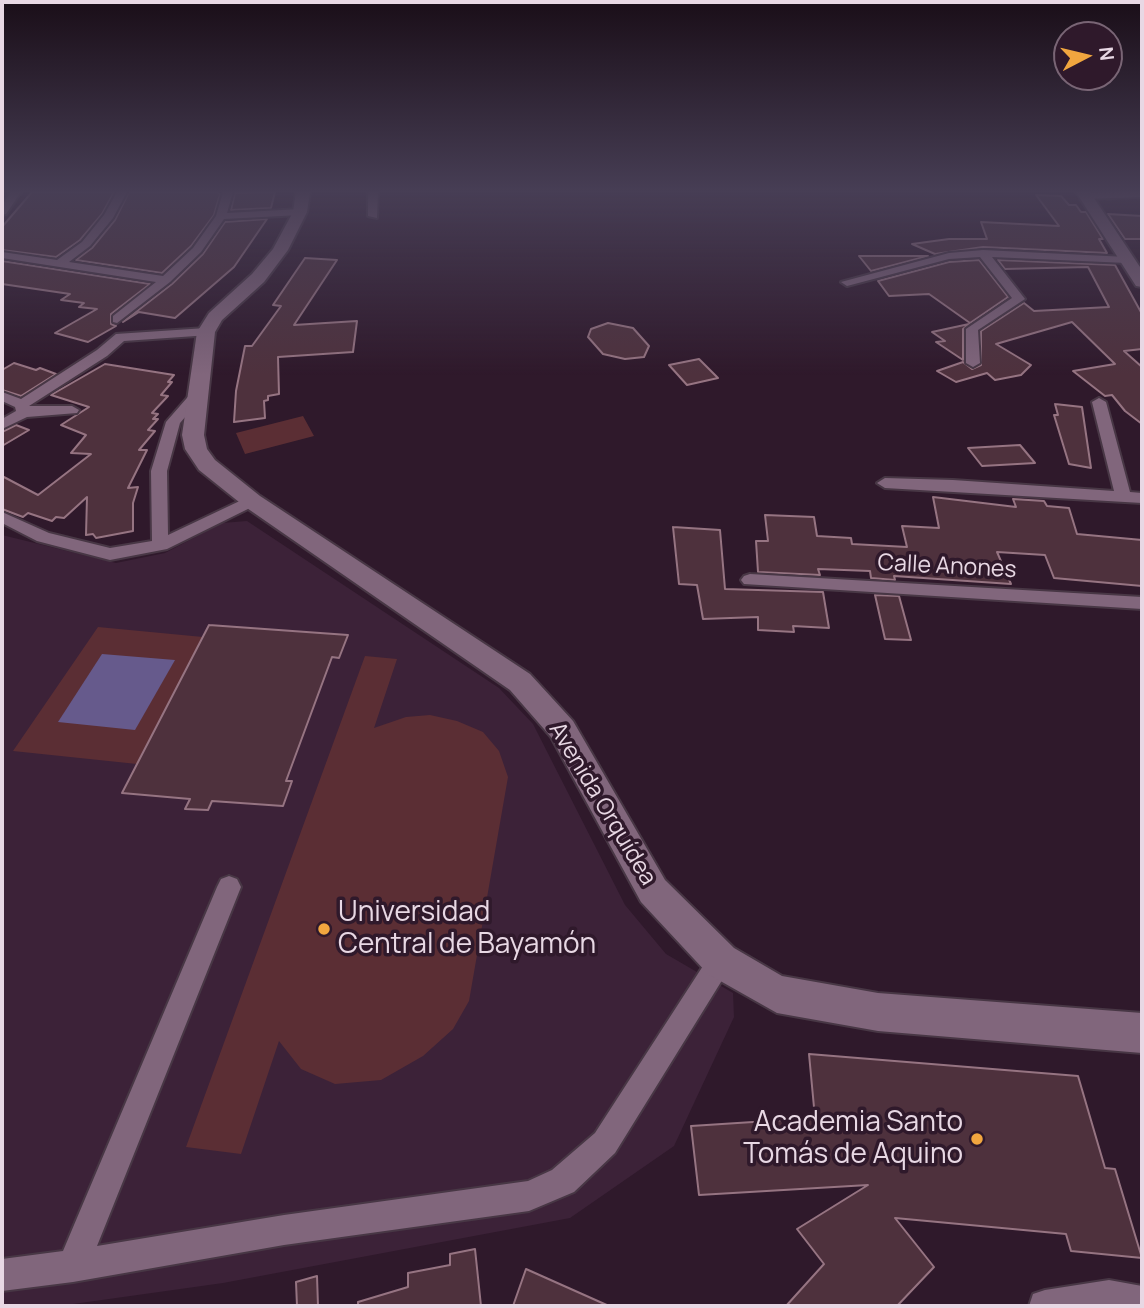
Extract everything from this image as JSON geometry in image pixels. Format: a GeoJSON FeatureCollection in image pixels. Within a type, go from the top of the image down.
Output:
{"type":"FeatureCollection","features":[{"type":"Feature","properties":{"kind":"street"},"geometry":{"type":"LineString","coordinates":[[58,265],[74,253]]}},
{"type":"Feature","properties":{"kind":"street"},"geometry":{"type":"LineString","coordinates":[[117,319],[166,280],[194,253]]}},
{"type":"Feature","properties":{"kind":"street"},"geometry":{"type":"LineString","coordinates":[[2,425],[103,354],[121,337],[206,332],[215,317],[258,278],[276,253]]}},
{"type":"Feature","properties":{"kind":"street"},"geometry":{"type":"LineString","coordinates":[[847,282],[949,256],[983,253]]}},
{"type":"Feature","properties":{"kind":"street"},"geometry":{"type":"LineString","coordinates":[[973,363],[972,329],[1019,299],[983,253]]}},
{"type":"Feature","properties":{"kind":"street"},"geometry":{"type":"LineString","coordinates":[[984,253],[1127,260]]}},
{"type":"Feature","properties":{"kind":"street"},"geometry":{"type":"LineString","coordinates":[[1122,253],[1142,282]]}},
{"type":"Feature","properties":{"kind":"street"},"geometry":{"type":"LineString","coordinates":[[2,255],[166,280]]}},
{"type":"Feature","properties":{"kind":"street","name":"Avenida Orquídea"},"geometry":{"type":"LineString","coordinates":[[206,332],[193,435],[196,449],[207,465],[252,501],[520,682],[562,729],[653,891],[721,961],[777,994],[866,1009],[1142,1033]]}},
{"type":"Feature","properties":{"kind":"street"},"geometry":{"type":"LineString","coordinates":[[161,545],[158,513],[159,471],[173,422],[198,394]]}},
{"type":"Feature","properties":{"kind":"street"},"geometry":{"type":"LineString","coordinates":[[2,396],[23,409],[72,410]]}},
{"type":"Feature","properties":{"kind":"street"},"geometry":{"type":"LineString","coordinates":[[1099,402],[1123,496]]}},
{"type":"Feature","properties":{"kind":"street"},"geometry":{"type":"LineString","coordinates":[[885,483],[1142,498]]}},
{"type":"Feature","properties":{"kind":"street"},"geometry":{"type":"LineString","coordinates":[[2,516],[43,537],[110,554],[161,545],[252,501]]}},
{"type":"Feature","properties":{"kind":"street","name":"Calle Anones"},"geometry":{"type":"LineString","coordinates":[[750,580],[1142,603]]}},
{"type":"Feature","properties":{"kind":"street"},"geometry":{"type":"LineString","coordinates":[[73,1266],[229,887]]}},
{"type":"Feature","properties":{"kind":"street"},"geometry":{"type":"LineString","coordinates":[[2,1275],[73,1266],[284,1230],[529,1196],[563,1181],[605,1143],[721,961]]}},
{"type":"Feature","properties":{"kind":"street"},"geometry":{"type":"LineString","coordinates":[[1045,1306],[1109,1296],[1142,1303]]}},
{"type":"Feature","properties":{"kind":"shaded area"},"geometry":{"type":"Polygon","coordinates":[[[303,416],[314,436],[245,454],[236,433],[303,416]]]}},
{"type":"Feature","properties":{"kind":"shaded area","name":"Universidad Central de Bayamón"},"geometry":{"type":"Polygon","coordinates":[[[247,521],[499,688],[533,724],[625,905],[666,954],[733,993],[734,1017],[674,1146],[570,1218],[223,1283],[59,1306],[2,1306],[2,535],[116,563],[165,553],[222,523],[247,521]]]}},
{"type":"Feature","properties":{"kind":"shaded area"},"geometry":{"type":"Polygon","coordinates":[[[98,627],[203,637],[137,764],[13,751],[98,627]]]}},
{"type":"Feature","properties":{"kind":"shaded area"},"geometry":{"type":"Polygon","coordinates":[[[102,654],[175,660],[135,730],[58,722],[102,654]]]}},
{"type":"Feature","properties":{"kind":"shaded area"},"geometry":{"type":"Polygon","coordinates":[[[365,656],[397,659],[374,728],[406,717],[430,715],[457,721],[483,732],[499,751],[508,777],[469,1001],[453,1029],[423,1056],[381,1080],[335,1084],[301,1069],[279,1041],[241,1154],[186,1147],[365,656]]]}},
{"type":"Feature","properties":{"kind":"building"},"geometry":{"type":"Polygon","coordinates":[[[25,253],[62,253],[56,257],[25,253]]]}},
{"type":"Feature","properties":{"kind":"building"},"geometry":{"type":"Polygon","coordinates":[[[85,253],[183,253],[162,273],[76,260],[85,253]]]}},
{"type":"Feature","properties":{"kind":"building"},"geometry":{"type":"Polygon","coordinates":[[[244,253],[234,267],[175,318],[139,312],[123,322],[172,284],[203,254],[244,253]]]}},
{"type":"Feature","properties":{"kind":"building"},"geometry":{"type":"Polygon","coordinates":[[[859,256],[928,256],[871,271],[859,256]]]}},
{"type":"Feature","properties":{"kind":"building"},"geometry":{"type":"Polygon","coordinates":[[[305,258],[337,260],[294,325],[357,321],[353,352],[278,357],[279,394],[268,396],[268,400],[264,401],[265,418],[234,422],[236,391],[245,346],[252,346],[281,306],[273,305],[305,258]]]}},
{"type":"Feature","properties":{"kind":"building"},"geometry":{"type":"Polygon","coordinates":[[[979,260],[1008,297],[970,323],[929,294],[889,296],[878,281],[949,262],[979,260]]]}},
{"type":"Feature","properties":{"kind":"building"},"geometry":{"type":"Polygon","coordinates":[[[998,260],[1115,265],[1142,314],[1142,349],[1124,351],[1142,367],[1142,424],[1125,411],[1112,395],[1105,396],[1073,371],[1115,364],[1072,322],[996,344],[1031,365],[1021,375],[995,380],[987,373],[956,382],[937,371],[963,362],[972,369],[981,365],[981,331],[1024,303],[1034,311],[1109,307],[1088,267],[1005,269],[998,260]]]}},
{"type":"Feature","properties":{"kind":"building"},"geometry":{"type":"Polygon","coordinates":[[[2,261],[150,284],[111,314],[111,324],[116,326],[88,342],[55,333],[97,309],[79,307],[84,303],[61,300],[70,294],[2,284],[2,261]]]}},
{"type":"Feature","properties":{"kind":"building"},"geometry":{"type":"Polygon","coordinates":[[[608,323],[633,328],[649,346],[644,357],[625,359],[603,354],[588,337],[591,329],[608,323]]]}},
{"type":"Feature","properties":{"kind":"building"},"geometry":{"type":"Polygon","coordinates":[[[969,324],[963,329],[963,360],[936,342],[945,341],[932,332],[969,324]]]}},
{"type":"Feature","properties":{"kind":"building"},"geometry":{"type":"Polygon","coordinates":[[[699,359],[718,378],[687,385],[669,365],[699,359]]]}},
{"type":"Feature","properties":{"kind":"building"},"geometry":{"type":"Polygon","coordinates":[[[14,363],[56,374],[21,396],[2,390],[2,370],[14,363]]]}},
{"type":"Feature","properties":{"kind":"building"},"geometry":{"type":"Polygon","coordinates":[[[105,364],[174,375],[168,382],[172,382],[161,395],[168,396],[152,413],[158,414],[153,419],[158,419],[148,430],[155,431],[139,450],[147,450],[128,488],[138,487],[133,503],[133,531],[96,538],[93,534],[86,535],[87,497],[64,518],[56,517],[52,521],[28,513],[23,517],[2,509],[2,476],[38,495],[91,454],[71,453],[86,435],[61,425],[89,407],[51,395],[105,364]]]}},
{"type":"Feature","properties":{"kind":"building"},"geometry":{"type":"Polygon","coordinates":[[[1055,404],[1082,407],[1091,468],[1069,464],[1054,415],[1058,415],[1055,404]]]}},
{"type":"Feature","properties":{"kind":"building"},"geometry":{"type":"Polygon","coordinates":[[[16,425],[29,430],[2,446],[2,432],[16,425]]]}},
{"type":"Feature","properties":{"kind":"building"},"geometry":{"type":"Polygon","coordinates":[[[1020,445],[1035,463],[982,466],[968,448],[1020,445]]]}},
{"type":"Feature","properties":{"kind":"building"},"geometry":{"type":"Polygon","coordinates":[[[933,497],[1016,507],[1013,499],[1044,501],[1047,506],[1069,508],[1077,534],[1142,540],[1142,586],[1054,578],[1045,555],[997,552],[1011,584],[894,576],[895,580],[871,578],[870,571],[818,569],[820,575],[758,572],[756,541],[768,541],[765,515],[814,517],[817,536],[851,538],[852,544],[907,547],[902,526],[939,528],[933,497]]]}},
{"type":"Feature","properties":{"kind":"building"},"geometry":{"type":"Polygon","coordinates":[[[673,527],[720,530],[725,589],[823,592],[829,628],[793,626],[794,632],[758,630],[758,617],[703,619],[697,585],[679,584],[673,527]]]}},
{"type":"Feature","properties":{"kind":"building"},"geometry":{"type":"Polygon","coordinates":[[[875,595],[899,596],[911,640],[885,639],[875,595]]]}},
{"type":"Feature","properties":{"kind":"building"},"geometry":{"type":"Polygon","coordinates":[[[209,625],[348,635],[339,658],[332,657],[286,781],[292,781],[283,806],[212,801],[208,810],[185,809],[190,799],[122,793],[209,625]]]}},
{"type":"Feature","properties":{"kind":"building","name":"Academia Santo Tomás de Aquino"},"geometry":{"type":"Polygon","coordinates":[[[809,1054],[1078,1076],[1105,1168],[1115,1169],[1142,1258],[1071,1251],[1066,1234],[895,1218],[934,1267],[897,1306],[786,1306],[824,1264],[797,1229],[868,1185],[699,1195],[691,1126],[815,1118],[809,1054]]]}},
{"type":"Feature","properties":{"kind":"building"},"geometry":{"type":"Polygon","coordinates":[[[475,1249],[481,1306],[358,1306],[358,1302],[408,1287],[408,1273],[450,1265],[450,1254],[475,1249]]]}},
{"type":"Feature","properties":{"kind":"building"},"geometry":{"type":"Polygon","coordinates":[[[526,1269],[609,1306],[513,1306],[526,1269]]]}},
{"type":"Feature","properties":{"kind":"building"},"geometry":{"type":"Polygon","coordinates":[[[317,1276],[318,1306],[297,1306],[296,1282],[317,1276]]]}},
{"type":"Feature","properties":{"kind":"place","name":"Universidad Central de Bayamón"},"geometry":{"type":"Point","coordinates":[324,929]}},
{"type":"Feature","properties":{"kind":"place","name":"Academia Santo Tomás de Aquino"},"geometry":{"type":"Point","coordinates":[977,1139]}}]}
